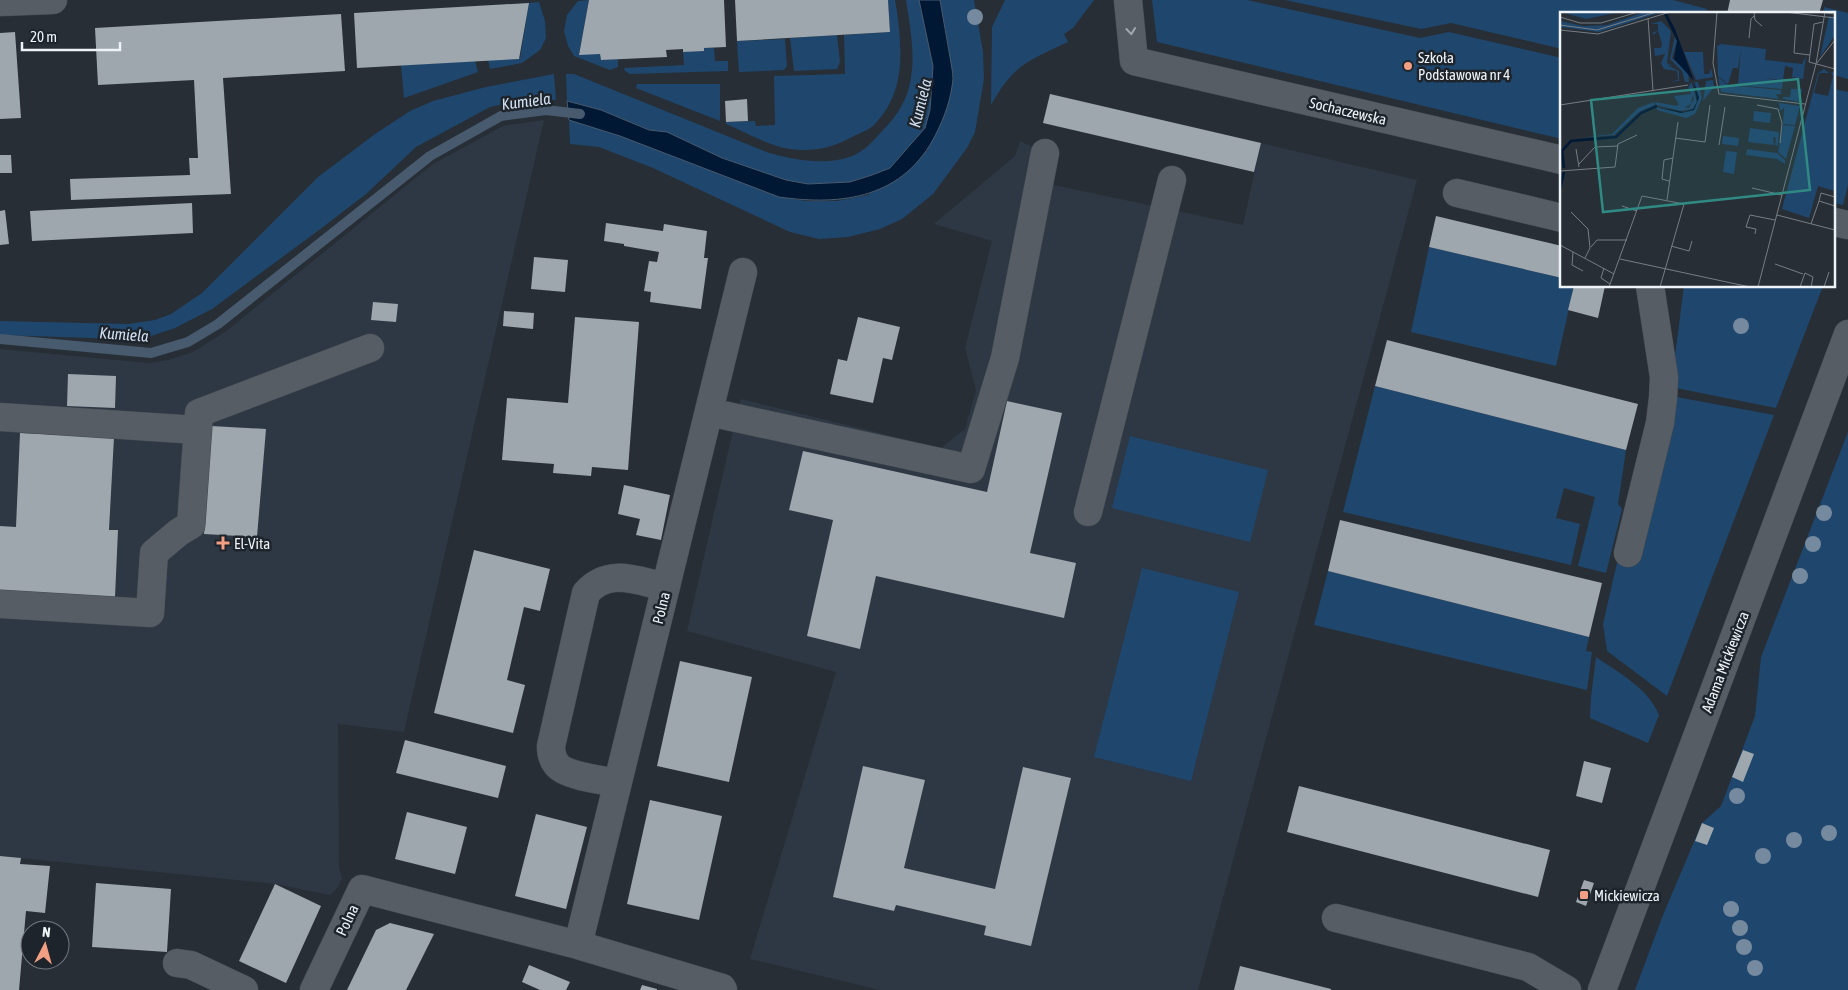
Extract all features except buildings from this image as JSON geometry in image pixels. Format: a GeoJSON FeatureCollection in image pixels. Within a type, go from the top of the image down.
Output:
{"type":"FeatureCollection","features":[{"type":"Feature","properties":{"kind":"street"},"geometry":{"type":"LineString","coordinates":[[0,2],[53,0]]}},
{"type":"Feature","properties":{"kind":"street","name":"Sochaczewska"},"geometry":{"type":"LineString","coordinates":[[1128,0],[1134,61],[1560,160]]}},
{"type":"Feature","properties":{"kind":"street"},"geometry":{"type":"LineString","coordinates":[[709,412],[971,469],[1004,358],[1045,153]]}},
{"type":"Feature","properties":{"kind":"street"},"geometry":{"type":"LineString","coordinates":[[1088,512],[1172,180]]}},
{"type":"Feature","properties":{"kind":"street"},"geometry":{"type":"LineString","coordinates":[[1457,193],[1560,218]]}},
{"type":"Feature","properties":{"kind":"street","name":"Polna"},"geometry":{"type":"LineString","coordinates":[[578,944],[744,272]]}},
{"type":"Feature","properties":{"kind":"street"},"geometry":{"type":"LineString","coordinates":[[1628,553],[1660,423],[1663,398],[1664,377],[1650,288]]}},
{"type":"Feature","properties":{"kind":"street","name":"Adama Mickiewicza"},"geometry":{"type":"LineString","coordinates":[[1602,990],[1848,334]]}},
{"type":"Feature","properties":{"kind":"street"},"geometry":{"type":"LineString","coordinates":[[0,604],[150,613],[154,553],[179,532],[191,525],[199,413],[370,348]]}},
{"type":"Feature","properties":{"kind":"street"},"geometry":{"type":"LineString","coordinates":[[0,417],[198,430]]}},
{"type":"Feature","properties":{"kind":"street"},"geometry":{"type":"LineString","coordinates":[[617,784],[565,771],[558,766],[552,757],[550,746],[586,593],[593,585],[612,577],[666,587]]}},
{"type":"Feature","properties":{"kind":"street","name":"Polna"},"geometry":{"type":"LineString","coordinates":[[314,990],[362,889],[578,944],[722,989]]}},
{"type":"Feature","properties":{"kind":"street"},"geometry":{"type":"LineString","coordinates":[[1336,918],[1528,967],[1567,990]]}},
{"type":"Feature","properties":{"kind":"street"},"geometry":{"type":"LineString","coordinates":[[177,964],[192,965],[244,990]]}},
{"type":"Feature","properties":{"kind":"shaded area"},"geometry":{"type":"Polygon","coordinates":[[[589,0],[579,54],[600,54],[601,60],[618,59],[618,67],[610,70],[574,56],[568,46],[564,31],[567,15],[578,1],[589,0]]]}},
{"type":"Feature","properties":{"kind":"shaded area"},"geometry":{"type":"Polygon","coordinates":[[[888,0],[895,0],[896,5],[900,37],[900,68],[893,97],[873,126],[837,144],[807,150],[790,149],[774,145],[726,124],[726,122],[755,121],[756,126],[775,125],[774,76],[845,74],[844,35],[890,32],[888,0]]]}},
{"type":"Feature","properties":{"kind":"shaded area"},"geometry":{"type":"Polygon","coordinates":[[[906,0],[919,0],[933,66],[930,110],[925,128],[890,168],[850,182],[808,184],[786,180],[722,158],[667,132],[650,130],[601,110],[567,101],[566,74],[574,74],[769,153],[811,161],[842,159],[857,154],[873,141],[893,119],[906,96],[912,73],[912,42],[906,0]]]}},
{"type":"Feature","properties":{"kind":"shaded area"},"geometry":{"type":"Polygon","coordinates":[[[919,0],[940,0],[953,74],[949,100],[936,134],[923,155],[907,172],[889,184],[870,193],[826,200],[779,197],[620,136],[569,120],[567,101],[601,110],[649,130],[667,132],[722,158],[786,180],[808,184],[850,182],[872,175],[890,168],[925,128],[930,110],[933,66],[919,0]]]}},
{"type":"Feature","properties":{"kind":"shaded area"},"geometry":{"type":"Polygon","coordinates":[[[940,0],[974,0],[983,52],[984,79],[975,132],[967,148],[933,194],[902,219],[880,229],[848,237],[819,239],[790,232],[653,168],[599,147],[570,144],[569,120],[620,136],[779,197],[806,201],[837,201],[868,195],[927,151],[947,39],[940,0]]]}},
{"type":"Feature","properties":{"kind":"shaded area"},"geometry":{"type":"Polygon","coordinates":[[[1005,0],[1094,0],[1073,28],[1064,34],[1068,42],[1023,65],[999,91],[991,105],[992,27],[1005,0]]]}},
{"type":"Feature","properties":{"kind":"shaded area","name":"Szkoła Podstawowa nr 4"},"geometry":{"type":"Polygon","coordinates":[[[1152,0],[1247,0],[1420,38],[1449,32],[1560,58],[1560,139],[1157,42],[1152,0]]]}},
{"type":"Feature","properties":{"kind":"shaded area"},"geometry":{"type":"Polygon","coordinates":[[[1285,0],[1673,0],[1707,9],[1706,12],[1560,12],[1560,49],[1451,23],[1421,29],[1285,0]]]}},
{"type":"Feature","properties":{"kind":"shaded area"},"geometry":{"type":"Polygon","coordinates":[[[539,2],[545,21],[546,38],[540,50],[522,63],[490,69],[488,60],[520,58],[529,3],[539,2]]]}},
{"type":"Feature","properties":{"kind":"shaded area"},"geometry":{"type":"Polygon","coordinates":[[[1824,7],[1848,13],[1848,79],[1836,76],[1836,12],[1823,12],[1824,7]]]}},
{"type":"Feature","properties":{"kind":"shaded area"},"geometry":{"type":"Polygon","coordinates":[[[837,35],[840,62],[837,69],[794,71],[790,38],[837,35]]]}},
{"type":"Feature","properties":{"kind":"shaded area"},"geometry":{"type":"Polygon","coordinates":[[[785,39],[787,66],[784,70],[739,72],[737,41],[785,39]]]}},
{"type":"Feature","properties":{"kind":"shaded area"},"geometry":{"type":"Polygon","coordinates":[[[714,48],[715,61],[728,61],[728,71],[630,74],[624,68],[684,65],[683,52],[714,48]]]}},
{"type":"Feature","properties":{"kind":"shaded area"},"geometry":{"type":"Polygon","coordinates":[[[475,61],[478,72],[404,98],[401,65],[475,61]]]}},
{"type":"Feature","properties":{"kind":"shaded area"},"geometry":{"type":"Polygon","coordinates":[[[554,74],[556,100],[539,99],[490,107],[416,147],[366,194],[319,230],[212,309],[175,328],[148,337],[122,339],[0,335],[0,321],[128,324],[155,320],[171,314],[202,293],[318,177],[375,134],[410,111],[433,101],[486,87],[554,74]]]}},
{"type":"Feature","properties":{"kind":"shaded area"},"geometry":{"type":"Polygon","coordinates":[[[637,84],[720,84],[720,121],[636,88],[637,84]]]}},
{"type":"Feature","properties":{"kind":"shaded area"},"geometry":{"type":"Polygon","coordinates":[[[1836,89],[1848,92],[1848,185],[1843,205],[1836,203],[1836,89]]]}},
{"type":"Feature","properties":{"kind":"shaded area","name":"El-Vita"},"geometry":{"type":"Polygon","coordinates":[[[544,120],[404,732],[338,724],[339,867],[342,878],[338,887],[330,895],[275,884],[0,856],[0,349],[149,363],[168,360],[193,352],[225,332],[433,164],[503,126],[544,120]]]}},
{"type":"Feature","properties":{"kind":"shaded area"},"geometry":{"type":"Polygon","coordinates":[[[1020,141],[1045,153],[1040,182],[1243,225],[1261,143],[1417,180],[1198,990],[880,990],[750,959],[836,672],[687,631],[741,399],[941,448],[965,429],[976,390],[965,348],[992,241],[934,224],[1015,156],[1020,141]]]}},
{"type":"Feature","properties":{"kind":"shaded area"},"geometry":{"type":"Polygon","coordinates":[[[1429,247],[1560,278],[1560,288],[1574,288],[1556,366],[1411,332],[1429,247]]]}},
{"type":"Feature","properties":{"kind":"shaded area"},"geometry":{"type":"Polygon","coordinates":[[[1684,288],[1822,288],[1776,408],[1671,387],[1684,288]]]}},
{"type":"Feature","properties":{"kind":"shaded area"},"geometry":{"type":"Polygon","coordinates":[[[1375,386],[1626,450],[1618,504],[1622,509],[1606,573],[1578,566],[1595,497],[1564,488],[1556,518],[1580,524],[1571,565],[1343,512],[1375,386]]]}},
{"type":"Feature","properties":{"kind":"shaded area"},"geometry":{"type":"Polygon","coordinates":[[[1671,396],[1774,415],[1667,696],[1607,651],[1603,624],[1619,554],[1671,396]]]}},
{"type":"Feature","properties":{"kind":"shaded area"},"geometry":{"type":"Polygon","coordinates":[[[1848,432],[1848,990],[1635,990],[1663,915],[1702,823],[1721,806],[1755,716],[1761,657],[1848,432]]]}},
{"type":"Feature","properties":{"kind":"shaded area"},"geometry":{"type":"Polygon","coordinates":[[[1130,436],[1268,470],[1250,542],[1112,508],[1130,436]]]}},
{"type":"Feature","properties":{"kind":"shaded area"},"geometry":{"type":"Polygon","coordinates":[[[1142,568],[1239,592],[1191,781],[1094,757],[1142,568]]]}},
{"type":"Feature","properties":{"kind":"shaded area"},"geometry":{"type":"Polygon","coordinates":[[[1328,571],[1589,637],[1586,651],[1592,652],[1587,690],[1314,625],[1328,571]]]}},
{"type":"Feature","properties":{"kind":"shaded area"},"geometry":{"type":"Polygon","coordinates":[[[1596,657],[1632,682],[1654,705],[1659,715],[1648,743],[1590,718],[1596,657]]]}},
{"type":"Feature","properties":{"kind":"waterway","name":"Kumiela"},"geometry":{"type":"LineString","coordinates":[[0,339],[151,353],[188,342],[218,324],[430,156],[501,116],[546,110],[580,114]]}},
{"type":"Feature","properties":{"kind":"place","name":"Szkoła Podstawowa nr 4"},"geometry":{"type":"Point","coordinates":[1408,66]}},
{"type":"Feature","properties":{"kind":"place","name":"El-Vita"},"geometry":{"type":"Point","coordinates":[223,543]}},
{"type":"Feature","properties":{"kind":"place","name":"Mickiewicza"},"geometry":{"type":"Point","coordinates":[1584,895]}}]}
